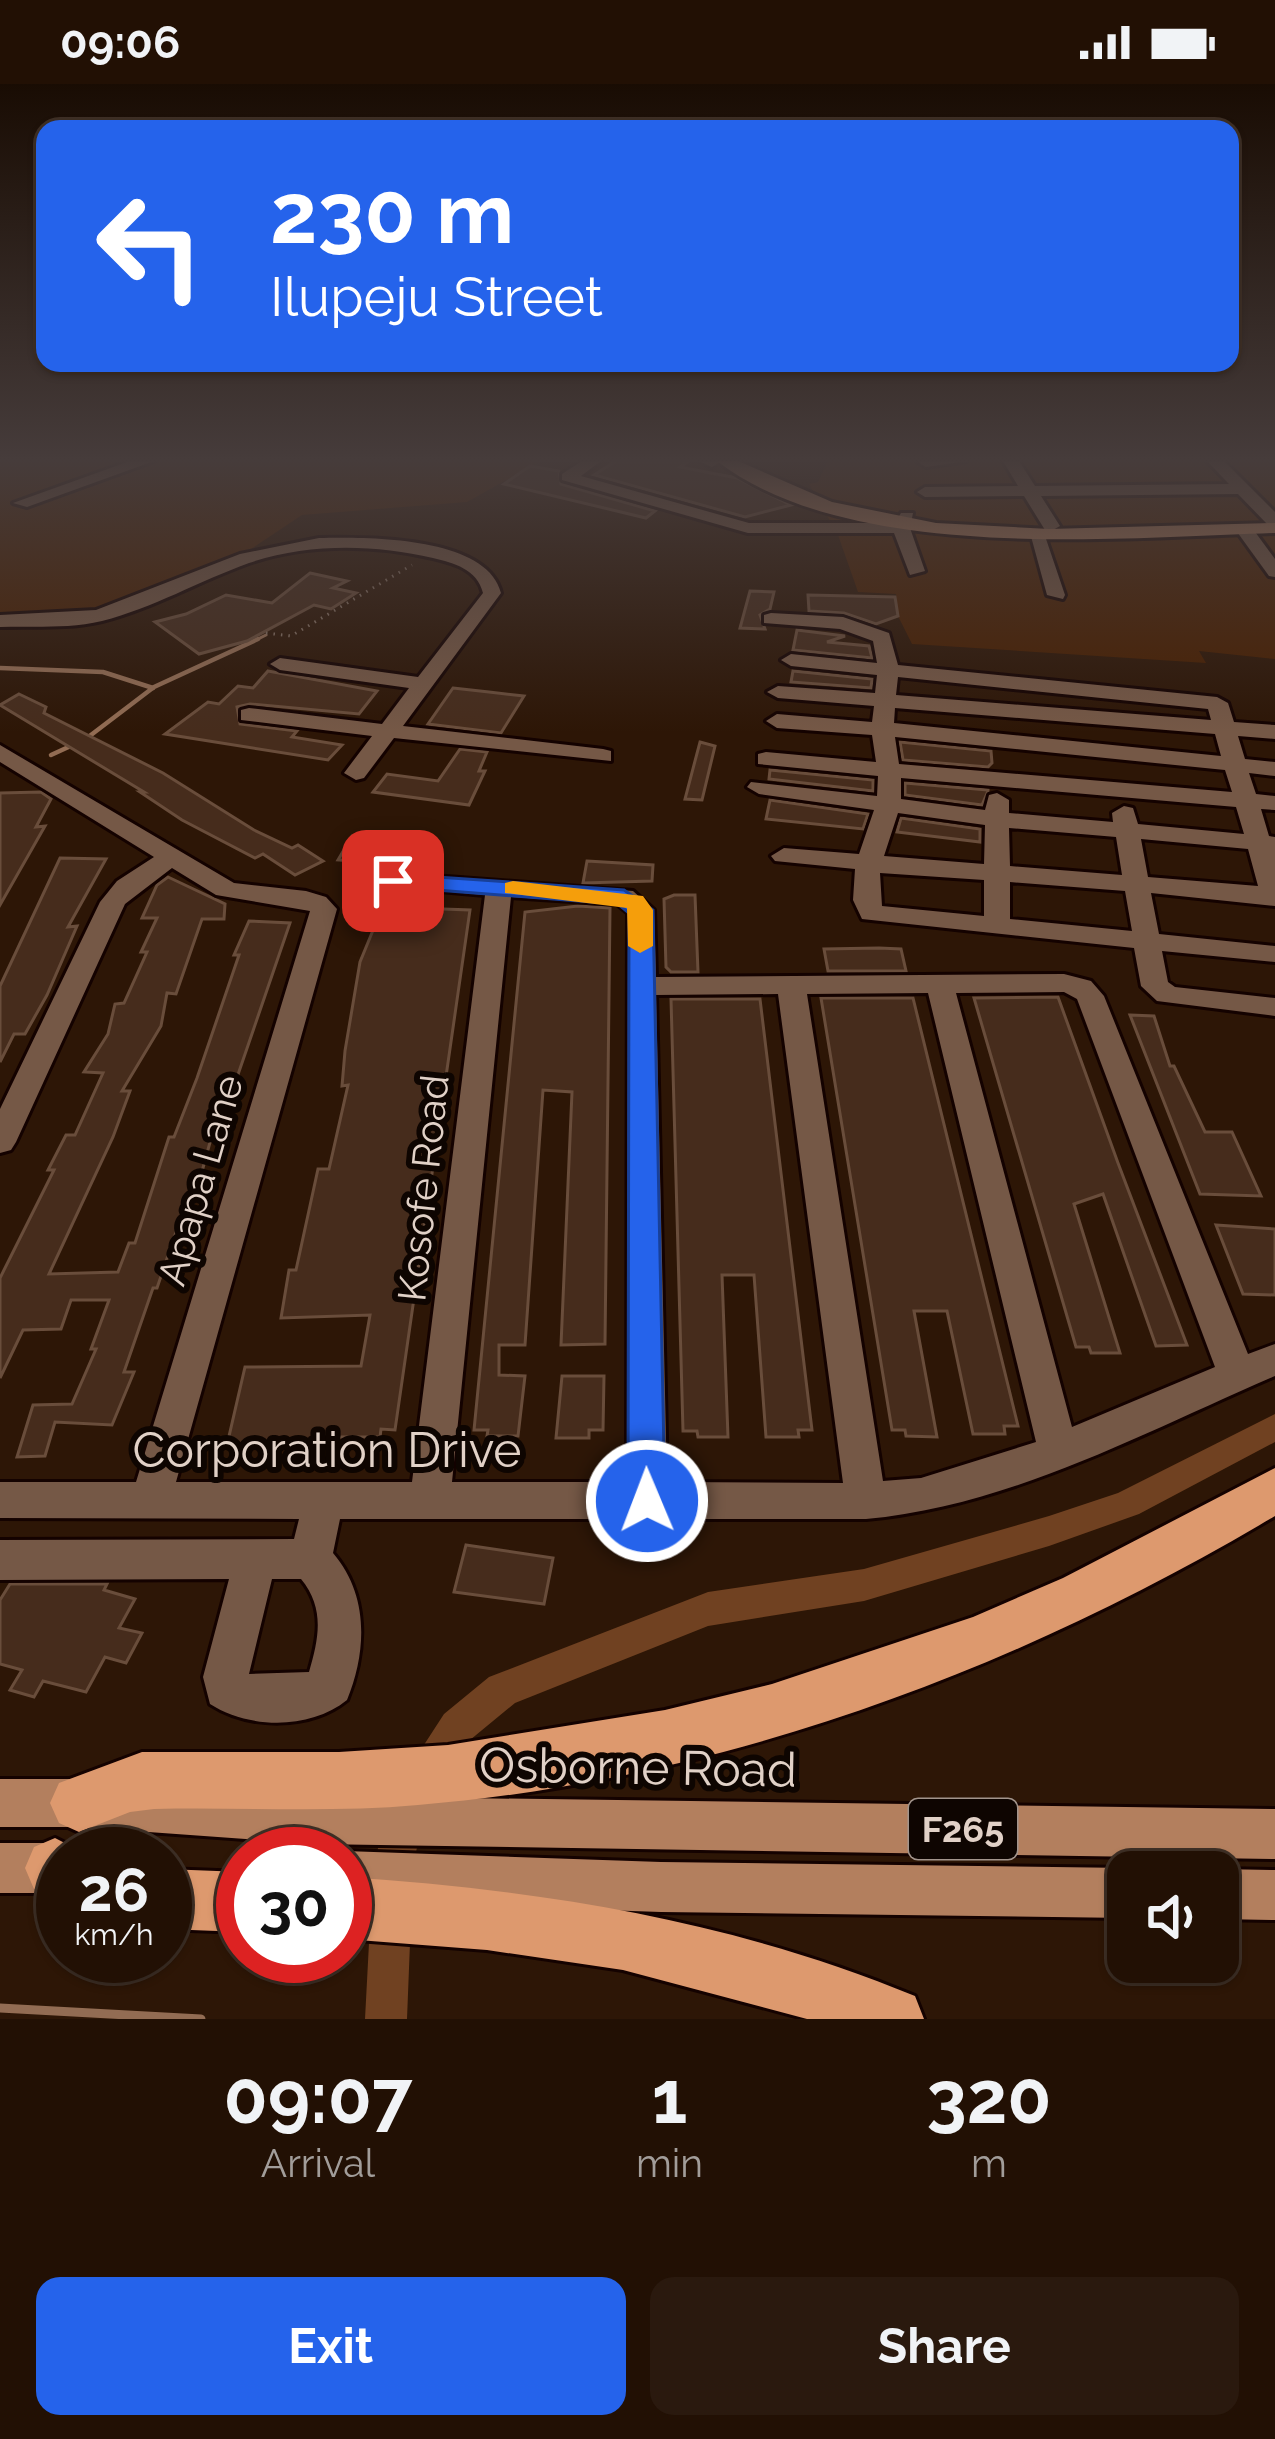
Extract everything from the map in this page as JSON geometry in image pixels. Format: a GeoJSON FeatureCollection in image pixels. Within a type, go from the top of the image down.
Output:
{"type":"FeatureCollection","features":[{"type":"Feature","properties":{"kind":"highway"},"geometry":{"type":"LineString","coordinates":[[80,1804],[133,1782],[317,1801],[488,1795],[808,1704],[986,1638],[1220,1525],[1275,1490]]}},
{"type":"Feature","properties":{"kind":"highway"},"geometry":{"type":"LineString","coordinates":[[372,1906],[479,1899],[691,1953],[831,1994],[892,2019]]}},
{"type":"Feature","properties":{"kind":"main road","name":"Osborne Road"},"geometry":{"type":"LineString","coordinates":[[488,1795],[651,1825],[1275,1834]]}},
{"type":"Feature","properties":{"kind":"main road"},"geometry":{"type":"LineString","coordinates":[[0,1803],[80,1804]]}},
{"type":"Feature","properties":{"kind":"main road"},"geometry":{"type":"LineString","coordinates":[[372,1881],[479,1899],[661,1887],[1107,1893]]}},
{"type":"Feature","properties":{"kind":"main road"},"geometry":{"type":"LineString","coordinates":[[1239,1894],[1275,1895]]}},
{"type":"Feature","properties":{"kind":"street"},"geometry":{"type":"LineString","coordinates":[[0,621],[94,617],[273,551]]}},
{"type":"Feature","properties":{"kind":"street"},"geometry":{"type":"LineString","coordinates":[[356,773],[493,588],[473,566],[416,551]]}},
{"type":"Feature","properties":{"kind":"street"},"geometry":{"type":"LineString","coordinates":[[912,551],[916,571]]}},
{"type":"Feature","properties":{"kind":"street"},"geometry":{"type":"LineString","coordinates":[[1047,551],[1056,595]]}},
{"type":"Feature","properties":{"kind":"street"},"geometry":{"type":"LineString","coordinates":[[771,619],[866,629],[882,637],[888,701],[883,729],[891,768],[889,802],[869,861],[867,906],[871,913],[1275,953]]}},
{"type":"Feature","properties":{"kind":"street"},"geometry":{"type":"LineString","coordinates":[[791,660],[979,658],[1041,685]]}},
{"type":"Feature","properties":{"kind":"street"},"geometry":{"type":"LineString","coordinates":[[784,856],[1275,896],[1269,843],[1249,801],[1217,704],[999,681],[885,660]]}},
{"type":"Feature","properties":{"kind":"street"},"geometry":{"type":"LineString","coordinates":[[280,664],[425,684]]}},
{"type":"Feature","properties":{"kind":"street"},"geometry":{"type":"LineString","coordinates":[[997,926],[999,681]]}},
{"type":"Feature","properties":{"kind":"street"},"geometry":{"type":"LineString","coordinates":[[1100,689],[1155,986],[1160,992],[1275,1007]]}},
{"type":"Feature","properties":{"kind":"street"},"geometry":{"type":"LineString","coordinates":[[778,692],[1275,732]]}},
{"type":"Feature","properties":{"kind":"street"},"geometry":{"type":"LineString","coordinates":[[248,715],[603,756]]}},
{"type":"Feature","properties":{"kind":"street"},"geometry":{"type":"LineString","coordinates":[[777,721],[998,738],[1275,769]]}},
{"type":"Feature","properties":{"kind":"street"},"geometry":{"type":"LineString","coordinates":[[0,752],[171,857],[126,887],[113,902],[0,1142]]}},
{"type":"Feature","properties":{"kind":"street"},"geometry":{"type":"LineString","coordinates":[[766,759],[1275,803]]}},
{"type":"Feature","properties":{"kind":"street"},"geometry":{"type":"LineString","coordinates":[[0,789],[34,775]]}},
{"type":"Feature","properties":{"kind":"street"},"geometry":{"type":"LineString","coordinates":[[759,787],[996,818],[1269,843]]}},
{"type":"Feature","properties":{"kind":"street","name":"Apapa Lane"},"geometry":{"type":"LineString","coordinates":[[150,1502],[323,908],[301,896],[244,896],[171,857]]}},
{"type":"Feature","properties":{"kind":"street"},"geometry":{"type":"LineString","coordinates":[[393,881],[635,901],[641,910],[647,1501]]}},
{"type":"Feature","properties":{"kind":"street","name":"Kosofe Road"},"geometry":{"type":"LineString","coordinates":[[430,1499],[500,887]]}},
{"type":"Feature","properties":{"kind":"street"},"geometry":{"type":"LineString","coordinates":[[639,986],[1064,983],[1081,987],[1090,997],[1238,1377]]}},
{"type":"Feature","properties":{"kind":"street"},"geometry":{"type":"LineString","coordinates":[[791,985],[866,1501]]}},
{"type":"Feature","properties":{"kind":"street"},"geometry":{"type":"LineString","coordinates":[[940,985],[1058,1450]]}},
{"type":"Feature","properties":{"kind":"street","name":"Corporation Drive"},"geometry":{"type":"LineString","coordinates":[[0,1500],[866,1501],[964,1487],[1275,1359]]}},
{"type":"Feature","properties":{"kind":"street"},"geometry":{"type":"LineString","coordinates":[[311,1559],[323,1500]]}},
{"type":"Feature","properties":{"kind":"street"},"geometry":{"type":"LineString","coordinates":[[0,1560],[255,1559],[311,1559],[333,1582],[341,1604],[331,1684],[312,1697],[238,1698],[226,1688],[255,1559]]}},
{"type":"Feature","properties":{"kind":"path"},"geometry":{"type":"LineString","coordinates":[[266,633],[291,636],[433,553]]}},
{"type":"Feature","properties":{"kind":"shaded area"},"geometry":{"type":"Polygon","coordinates":[[[0,551],[248,551],[91,612],[0,615],[0,551]]]}},
{"type":"Feature","properties":{"kind":"shaded area"},"geometry":{"type":"Polygon","coordinates":[[[844,551],[1275,551],[1275,659],[1199,651],[1206,663],[912,644],[898,616],[896,594],[858,592],[844,551]]]}},
{"type":"Feature","properties":{"kind":"building"},"geometry":{"type":"Polygon","coordinates":[[[310,573],[347,581],[333,588],[356,593],[331,609],[314,605],[247,641],[199,654],[155,622],[226,595],[272,603],[310,573]]]}},
{"type":"Feature","properties":{"kind":"building"},"geometry":{"type":"Polygon","coordinates":[[[750,591],[774,592],[770,609],[760,615],[765,629],[740,628],[750,591]]]}},
{"type":"Feature","properties":{"kind":"building"},"geometry":{"type":"Polygon","coordinates":[[[808,595],[895,597],[898,616],[876,624],[844,613],[809,611],[808,595]]]}},
{"type":"Feature","properties":{"kind":"building"},"geometry":{"type":"Polygon","coordinates":[[[797,630],[845,636],[827,642],[869,646],[872,658],[793,650],[797,630]]]}},
{"type":"Feature","properties":{"kind":"building"},"geometry":{"type":"Polygon","coordinates":[[[268,671],[377,691],[359,714],[250,704],[237,707],[240,724],[297,731],[292,737],[342,745],[328,760],[165,734],[208,702],[219,704],[238,686],[253,688],[268,671]]]}},
{"type":"Feature","properties":{"kind":"building"},"geometry":{"type":"Polygon","coordinates":[[[793,671],[872,679],[871,688],[791,682],[793,671]]]}},
{"type":"Feature","properties":{"kind":"building"},"geometry":{"type":"Polygon","coordinates":[[[453,688],[524,696],[501,733],[428,724],[453,688]]]}},
{"type":"Feature","properties":{"kind":"building"},"geometry":{"type":"Polygon","coordinates":[[[19,694],[46,707],[44,713],[163,773],[254,830],[292,848],[298,845],[323,861],[295,875],[263,854],[255,858],[182,820],[0,705],[19,694]]]}},
{"type":"Feature","properties":{"kind":"building"},"geometry":{"type":"Polygon","coordinates":[[[700,742],[715,746],[702,800],[685,799],[700,742]]]}},
{"type":"Feature","properties":{"kind":"building"},"geometry":{"type":"Polygon","coordinates":[[[900,742],[991,751],[992,763],[988,767],[903,760],[900,742]]]}},
{"type":"Feature","properties":{"kind":"building"},"geometry":{"type":"Polygon","coordinates":[[[460,749],[487,752],[479,771],[485,771],[469,805],[373,792],[387,774],[438,781],[460,749]]]}},
{"type":"Feature","properties":{"kind":"building"},"geometry":{"type":"Polygon","coordinates":[[[770,770],[873,780],[873,791],[769,779],[770,770]]]}},
{"type":"Feature","properties":{"kind":"building"},"geometry":{"type":"Polygon","coordinates":[[[905,783],[988,791],[982,805],[905,795],[905,783]]]}},
{"type":"Feature","properties":{"kind":"building"},"geometry":{"type":"Polygon","coordinates":[[[41,792],[51,799],[36,827],[45,826],[0,905],[0,793],[41,792]]]}},
{"type":"Feature","properties":{"kind":"building"},"geometry":{"type":"Polygon","coordinates":[[[770,800],[868,814],[863,829],[766,819],[770,800]]]}},
{"type":"Feature","properties":{"kind":"building"},"geometry":{"type":"Polygon","coordinates":[[[901,818],[980,829],[980,842],[897,832],[901,818]]]}},
{"type":"Feature","properties":{"kind":"building"},"geometry":{"type":"Polygon","coordinates":[[[352,836],[377,839],[373,846],[404,848],[397,864],[338,860],[352,836]]]}},
{"type":"Feature","properties":{"kind":"building"},"geometry":{"type":"Polygon","coordinates":[[[60,858],[106,859],[68,927],[77,926],[47,995],[25,1034],[14,1034],[0,1062],[0,986],[60,858]]]}},
{"type":"Feature","properties":{"kind":"building"},"geometry":{"type":"Polygon","coordinates":[[[587,861],[653,865],[652,881],[583,883],[587,861]]]}},
{"type":"Feature","properties":{"kind":"building"},"geometry":{"type":"Polygon","coordinates":[[[168,877],[225,904],[224,919],[202,919],[176,994],[167,993],[161,1026],[122,1091],[130,1091],[113,1137],[49,1274],[118,1272],[129,1243],[135,1243],[169,1137],[174,1137],[197,1078],[249,921],[290,923],[221,1124],[215,1124],[186,1230],[177,1229],[157,1288],[153,1288],[124,1372],[134,1372],[112,1425],[55,1422],[45,1456],[17,1457],[33,1405],[72,1404],[96,1349],[91,1349],[109,1300],[71,1300],[61,1329],[23,1330],[0,1378],[0,1278],[54,1170],[48,1170],[66,1135],[75,1135],[103,1073],[84,1072],[108,1034],[115,1004],[124,1003],[147,952],[141,952],[157,918],[142,918],[157,885],[168,877]]]}},
{"type":"Feature","properties":{"kind":"building"},"geometry":{"type":"Polygon","coordinates":[[[695,895],[698,972],[671,972],[666,967],[664,899],[695,895]]]}},
{"type":"Feature","properties":{"kind":"building"},"geometry":{"type":"Polygon","coordinates":[[[379,898],[417,900],[415,908],[470,910],[395,1430],[381,1429],[380,1437],[322,1437],[321,1444],[227,1445],[245,1367],[361,1366],[370,1315],[281,1318],[289,1270],[296,1270],[318,1169],[329,1169],[348,1085],[342,1086],[345,1051],[360,962],[376,923],[370,923],[379,898]]]}},
{"type":"Feature","properties":{"kind":"building"},"geometry":{"type":"Polygon","coordinates":[[[610,908],[605,1344],[561,1345],[572,1092],[543,1090],[525,1345],[499,1345],[499,1375],[525,1376],[518,1436],[487,1436],[488,1430],[474,1430],[525,912],[610,908]]]}},
{"type":"Feature","properties":{"kind":"building"},"geometry":{"type":"Polygon","coordinates":[[[824,949],[901,949],[906,971],[828,971],[824,949]]]}},
{"type":"Feature","properties":{"kind":"building"},"geometry":{"type":"Polygon","coordinates":[[[1058,997],[1187,1345],[1156,1346],[1103,1194],[1074,1204],[1120,1353],[1091,1353],[1089,1347],[1076,1347],[974,998],[1058,997]]]}},
{"type":"Feature","properties":{"kind":"building"},"geometry":{"type":"Polygon","coordinates":[[[821,998],[913,998],[1018,1426],[1004,1426],[1005,1434],[973,1434],[947,1311],[914,1311],[937,1437],[906,1436],[905,1430],[892,1430],[821,998]]]}},
{"type":"Feature","properties":{"kind":"building"},"geometry":{"type":"Polygon","coordinates":[[[671,999],[760,999],[812,1430],[798,1430],[799,1437],[766,1437],[754,1275],[722,1275],[728,1437],[698,1437],[697,1431],[683,1431],[671,999]]]}},
{"type":"Feature","properties":{"kind":"building"},"geometry":{"type":"Polygon","coordinates":[[[1130,1015],[1154,1016],[1170,1066],[1205,1132],[1232,1132],[1261,1196],[1200,1194],[1130,1015]]]}},
{"type":"Feature","properties":{"kind":"building"},"geometry":{"type":"Polygon","coordinates":[[[1216,1225],[1275,1229],[1275,1295],[1243,1294],[1216,1225]]]}},
{"type":"Feature","properties":{"kind":"building"},"geometry":{"type":"Polygon","coordinates":[[[562,1376],[604,1376],[603,1430],[589,1430],[589,1438],[556,1438],[562,1376]]]}},
{"type":"Feature","properties":{"kind":"building"},"geometry":{"type":"Polygon","coordinates":[[[466,1545],[553,1558],[544,1604],[454,1592],[466,1545]]]}},
{"type":"Feature","properties":{"kind":"building"},"geometry":{"type":"Polygon","coordinates":[[[10,1584],[107,1584],[104,1590],[135,1599],[119,1628],[142,1633],[126,1663],[105,1657],[86,1692],[43,1681],[34,1697],[10,1690],[22,1670],[0,1664],[0,1600],[10,1584]]]}},
{"type":"Feature","properties":{"kind":"waterway"},"geometry":{"type":"LineString","coordinates":[[258,639],[266,635]]}},
{"type":"Feature","properties":{"kind":"waterway"},"geometry":{"type":"LineString","coordinates":[[153,688],[258,639]]}},
{"type":"Feature","properties":{"kind":"waterway"},"geometry":{"type":"LineString","coordinates":[[252,642],[258,639]]}},
{"type":"Feature","properties":{"kind":"waterway"},"geometry":{"type":"LineString","coordinates":[[0,668],[103,672],[153,688]]}},
{"type":"Feature","properties":{"kind":"waterway"},"geometry":{"type":"LineString","coordinates":[[87,738],[153,688]]}},
{"type":"Feature","properties":{"kind":"waterway"},"geometry":{"type":"LineString","coordinates":[[51,755],[75,744]]}},
{"type":"Feature","properties":{"kind":"waterway"},"geometry":{"type":"LineString","coordinates":[[426,1771],[457,1727],[502,1690],[708,1609],[864,1585],[1049,1531],[1127,1504],[1275,1427]]}},
{"type":"Feature","properties":{"kind":"waterway"},"geometry":{"type":"LineString","coordinates":[[386,2019],[393,1867],[405,1813]]}},
{"type":"Feature","properties":{"kind":"waterway"},"geometry":{"type":"LineString","coordinates":[[0,2008],[201,2019]]}},
{"type":"Feature","properties":{"kind":"slow traffic"},"geometry":{"type":"LineString","coordinates":[[513,888],[635,901],[641,910],[640,946]]}},
{"type":"Feature","properties":{"kind":"route"},"geometry":{"type":"LineString","coordinates":[[393,881],[624,897],[641,910],[647,1501]]}}]}
